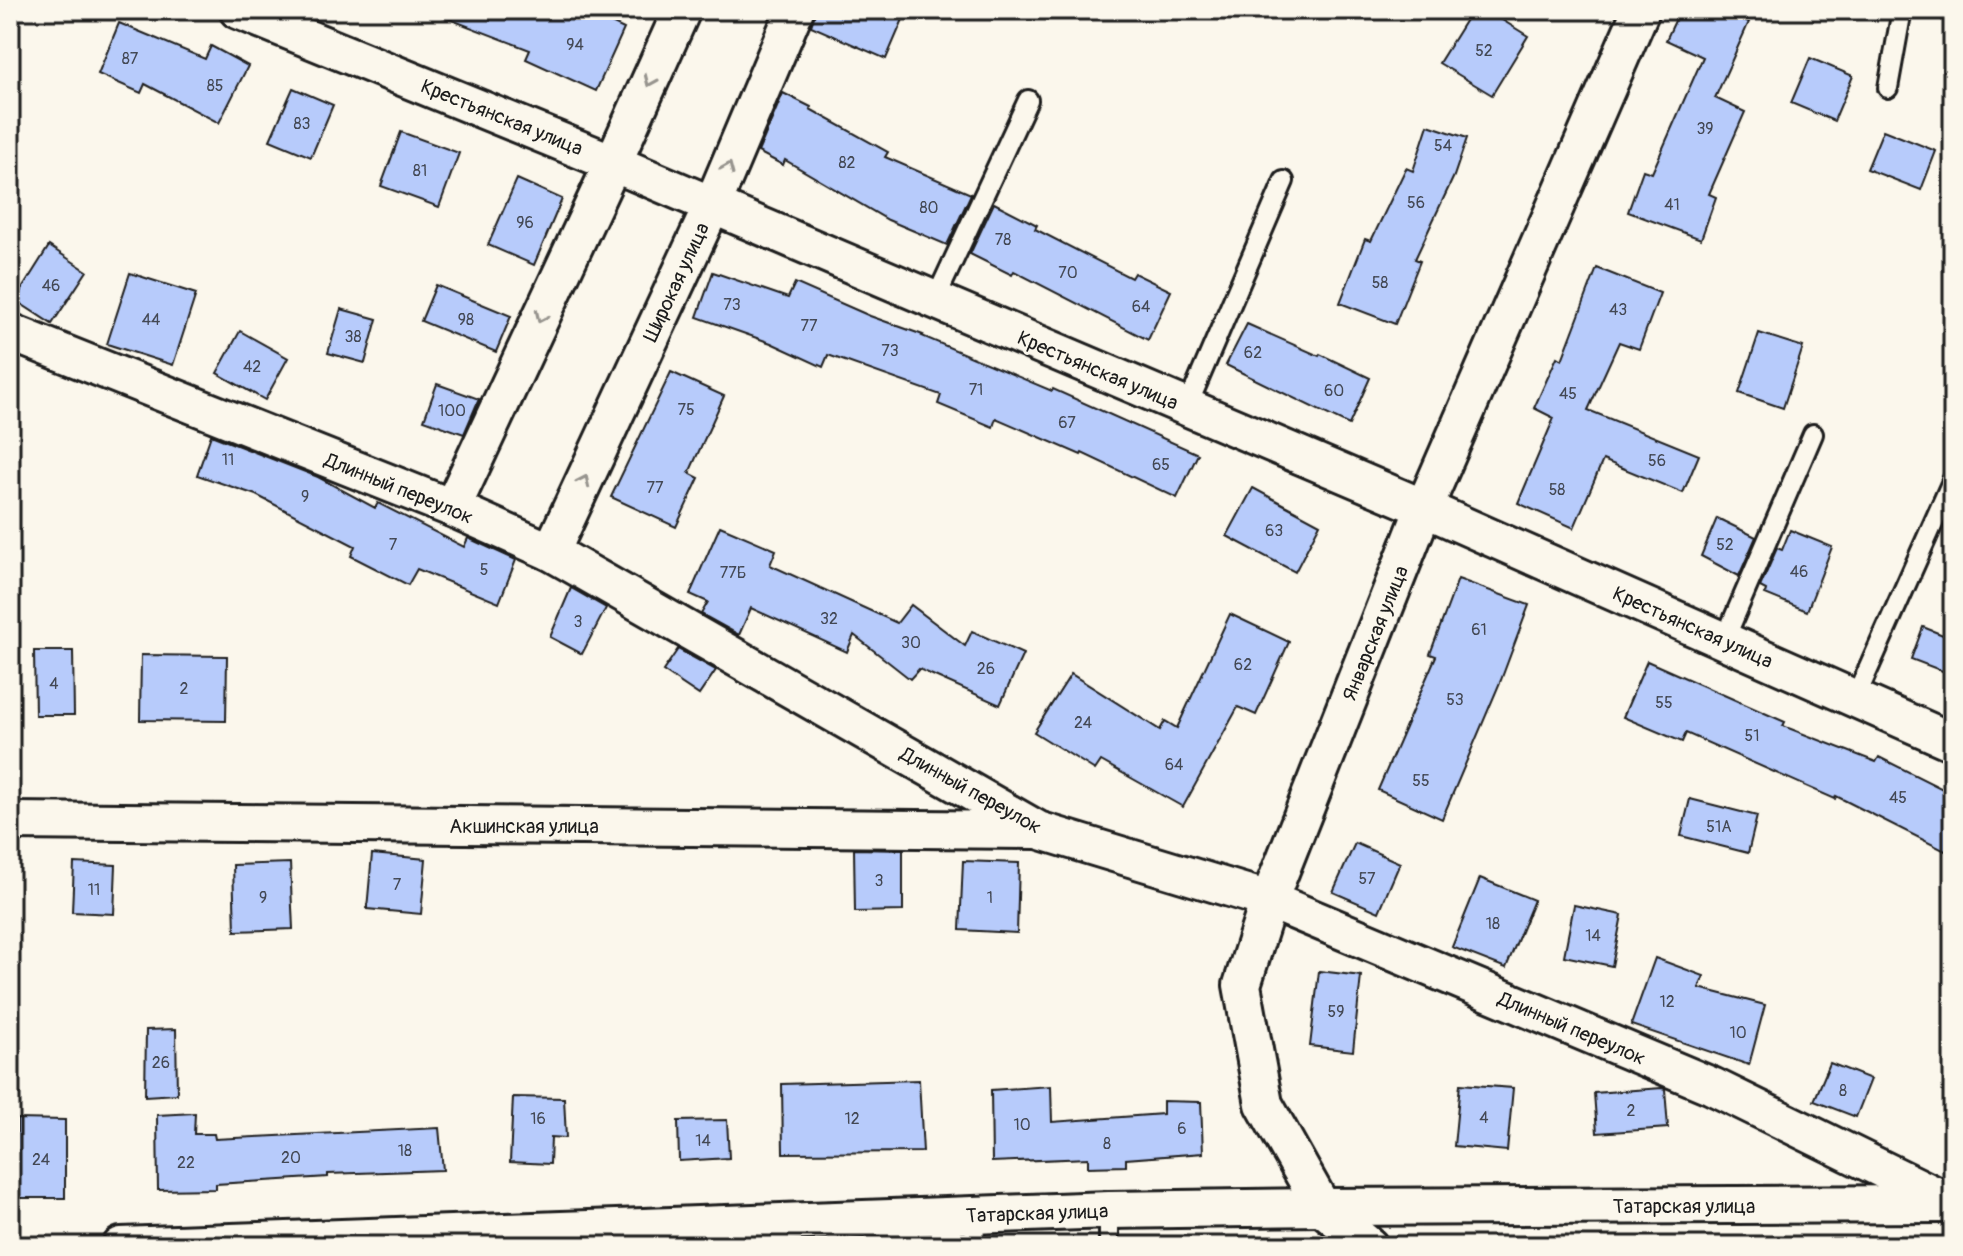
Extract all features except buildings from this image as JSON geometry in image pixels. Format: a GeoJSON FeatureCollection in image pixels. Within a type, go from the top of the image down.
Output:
{"type":"FeatureCollection","features":[{"type":"Feature","properties":{"kind":"street","name":"Крестьянская улица"},"geometry":{"type":"LineString","coordinates":[[238,10],[613,163],[1424,508],[1953,742]]}},
{"type":"Feature","properties":{"kind":"street"},"geometry":{"type":"LineString","coordinates":[[452,508],[682,10]]}},
{"type":"Feature","properties":{"kind":"street","name":"Широкая улица"},"geometry":{"type":"LineString","coordinates":[[551,552],[712,206],[795,10]]}},
{"type":"Feature","properties":{"kind":"street","name":"Январская улица"},"geometry":{"type":"LineString","coordinates":[[1369,1246],[1322,1207],[1264,1104],[1242,985],[1269,900],[1424,508],[1641,10]]}},
{"type":"Feature","properties":{"kind":"street","name":"Длинный переулок"},"geometry":{"type":"LineString","coordinates":[[10,332],[452,508],[551,552],[1038,830],[1269,900],[1712,1086],[1953,1204]]}},
{"type":"Feature","properties":{"kind":"street","name":"Акшинская улица"},"geometry":{"type":"LineString","coordinates":[[10,821],[1038,830]]}},
{"type":"Feature","properties":{"kind":"street","name":"Татарская улица"},"geometry":{"type":"LineString","coordinates":[[121,1246],[974,1231],[1109,1210],[1953,1204]]}},
{"type":"Feature","properties":{"kind":"lane"},"geometry":{"type":"LineString","coordinates":[[1888,88],[1902,10]]}},
{"type":"Feature","properties":{"kind":"lane"},"geometry":{"type":"LineString","coordinates":[[935,300],[1028,100]]}},
{"type":"Feature","properties":{"kind":"lane"},"geometry":{"type":"LineString","coordinates":[[1187,407],[1284,181]]}},
{"type":"Feature","properties":{"kind":"lane"},"geometry":{"type":"LineString","coordinates":[[1724,641],[1813,434]]}},
{"type":"Feature","properties":{"kind":"lane"},"geometry":{"type":"LineString","coordinates":[[1855,699],[1953,479]]}},
{"type":"Feature","properties":{"kind":"lane"},"geometry":{"type":"LineString","coordinates":[[1109,1210],[1109,1246]]}}]}
